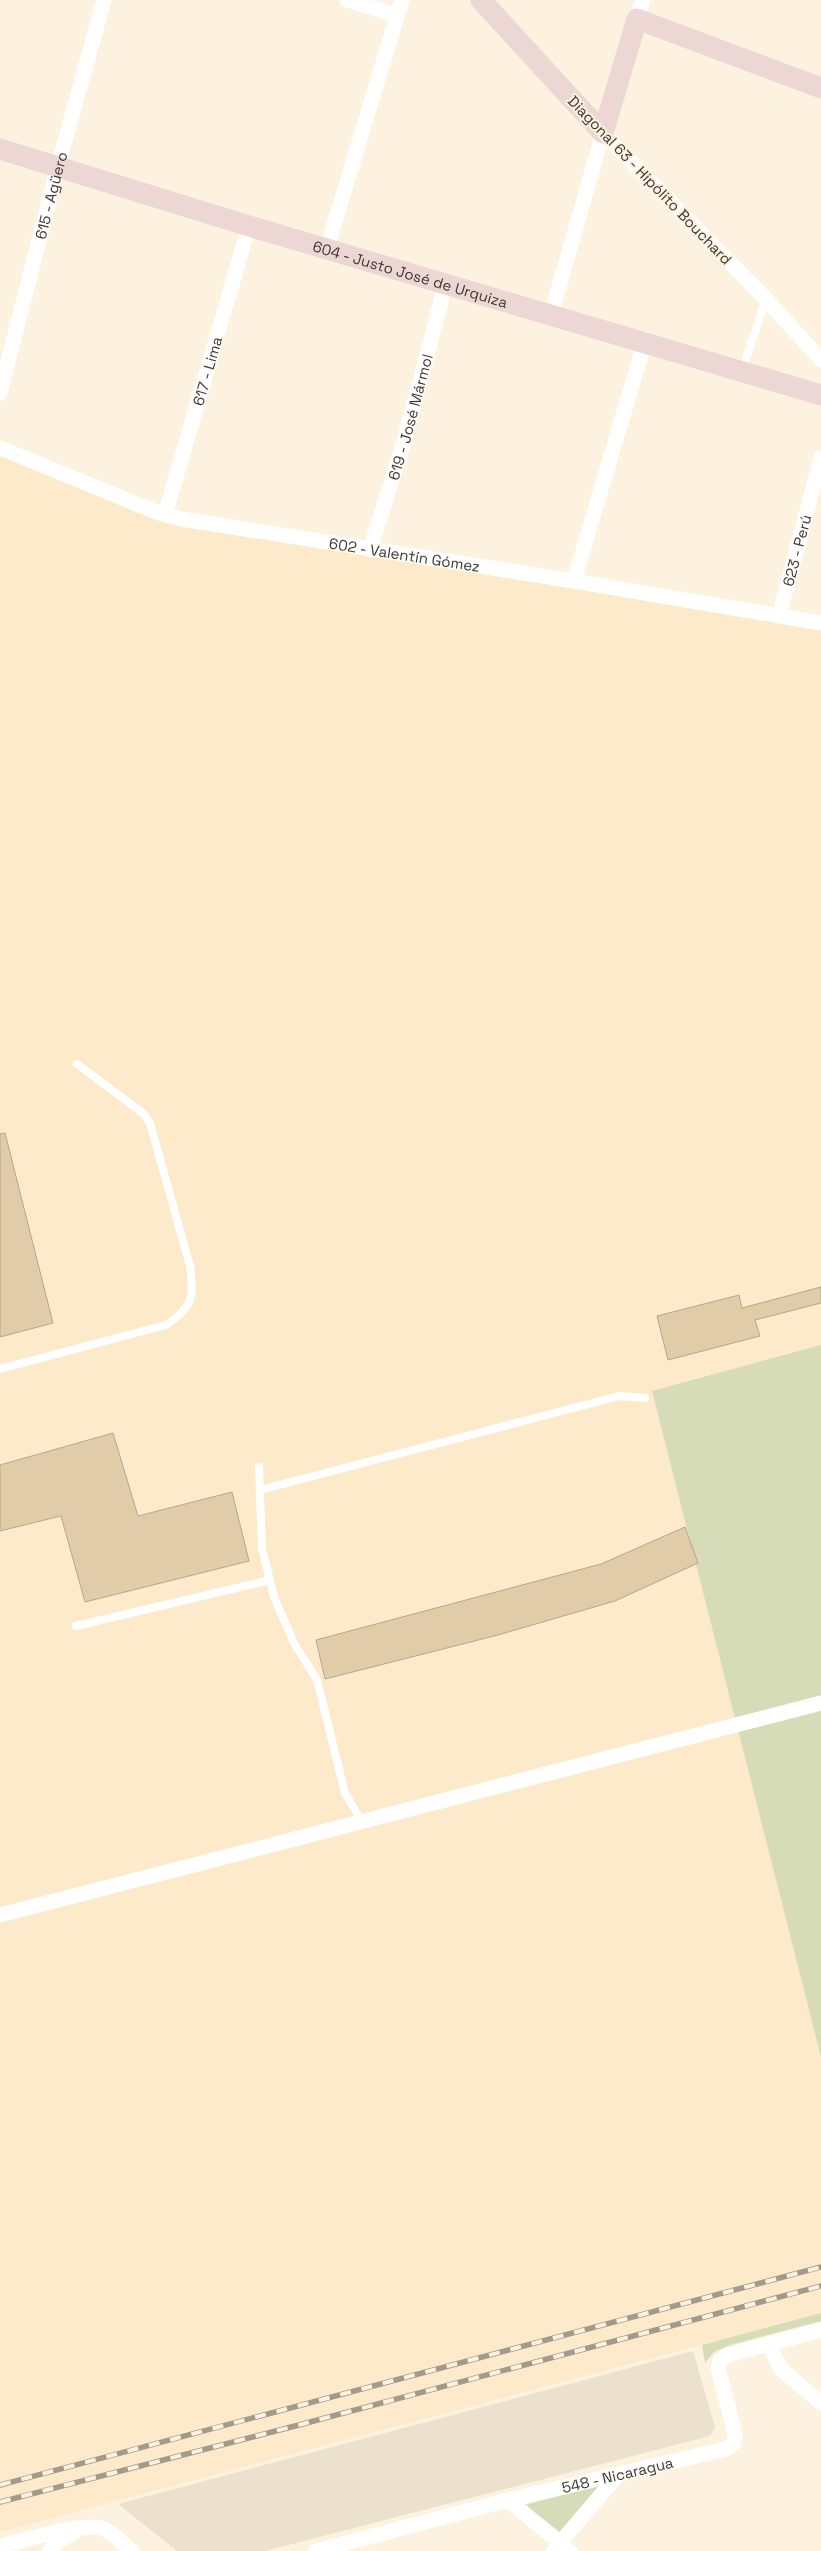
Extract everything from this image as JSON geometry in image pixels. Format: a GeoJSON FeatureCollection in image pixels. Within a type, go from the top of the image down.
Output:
{"type":"FeatureCollection","features":[{"type":"Feature","properties":{"kind":"main road","name":"Diagonal 63 - Hipólito Bouchard"},"geometry":{"type":"LineString","coordinates":[[481,0],[603,133]]}},
{"type":"Feature","properties":{"kind":"main road"},"geometry":{"type":"LineString","coordinates":[[603,133],[640,9],[821,88]]}},
{"type":"Feature","properties":{"kind":"main road","name":"604 - Justo José de Urquiza"},"geometry":{"type":"LineString","coordinates":[[0,149],[249,226],[645,341],[821,395]]}},
{"type":"Feature","properties":{"kind":"street","name":"615 - Agüero"},"geometry":{"type":"LineString","coordinates":[[0,393],[58,166],[104,0]]}},
{"type":"Feature","properties":{"kind":"street"},"geometry":{"type":"LineString","coordinates":[[347,0],[396,15]]}},
{"type":"Feature","properties":{"kind":"street"},"geometry":{"type":"LineString","coordinates":[[327,248],[402,0]]}},
{"type":"Feature","properties":{"kind":"street"},"geometry":{"type":"LineString","coordinates":[[551,315],[603,133]]}},
{"type":"Feature","properties":{"kind":"street","name":"Diagonal 63 - Hipólito Bouchard"},"geometry":{"type":"LineString","coordinates":[[603,133],[766,299],[821,360]]}},
{"type":"Feature","properties":{"kind":"street","name":"617 - Lima"},"geometry":{"type":"LineString","coordinates":[[165,515],[249,226]]}},
{"type":"Feature","properties":{"kind":"street","name":"619 - José Mármol"},"geometry":{"type":"LineString","coordinates":[[370,550],[402,445],[446,283]]}},
{"type":"Feature","properties":{"kind":"street"},"geometry":{"type":"LineString","coordinates":[[574,581],[645,341]]}},
{"type":"Feature","properties":{"kind":"street","name":"602 - Valentín Gómez"},"geometry":{"type":"LineString","coordinates":[[0,448],[165,515],[821,623]]}},
{"type":"Feature","properties":{"kind":"street","name":"623 - Perú"},"geometry":{"type":"LineString","coordinates":[[779,616],[821,458]]}},
{"type":"Feature","properties":{"kind":"street"},"geometry":{"type":"LineString","coordinates":[[0,1915],[821,1704]]}},
{"type":"Feature","properties":{"kind":"street","name":"548 - Nicaragua"},"geometry":{"type":"LineString","coordinates":[[316,2551],[508,2500],[726,2449],[734,2443],[735,2433],[718,2368],[720,2362],[728,2355],[821,2330]]}},
{"type":"Feature","properties":{"kind":"street"},"geometry":{"type":"LineString","coordinates":[[769,2344],[781,2369],[821,2403]]}},
{"type":"Feature","properties":{"kind":"street"},"geometry":{"type":"LineString","coordinates":[[508,2500],[561,2548],[617,2476]]}},
{"type":"Feature","properties":{"kind":"street"},"geometry":{"type":"LineString","coordinates":[[0,2546],[65,2530],[95,2527],[104,2530],[132,2551]]}},
{"type":"Feature","properties":{"kind":"street"},"geometry":{"type":"LineString","coordinates":[[49,2551],[60,2541],[80,2529]]}},
{"type":"Feature","properties":{"kind":"lane"},"geometry":{"type":"LineString","coordinates":[[742,370],[766,299]]}},
{"type":"Feature","properties":{"kind":"lane"},"geometry":{"type":"LineString","coordinates":[[0,1370],[166,1325],[183,1314],[191,1299],[193,1285],[190,1266],[155,1134],[150,1123],[144,1114],[77,1064]]}},
{"type":"Feature","properties":{"kind":"lane"},"geometry":{"type":"LineString","coordinates":[[260,1490],[619,1396],[645,1398]]}},
{"type":"Feature","properties":{"kind":"lane"},"geometry":{"type":"LineString","coordinates":[[259,1467],[262,1548],[274,1597],[294,1643],[317,1680],[344,1793],[363,1823]]}},
{"type":"Feature","properties":{"kind":"lane"},"geometry":{"type":"LineString","coordinates":[[76,1626],[270,1580]]}},
{"type":"Feature","properties":{"kind":"shaded area"},"geometry":{"type":"Polygon","coordinates":[[[0,448],[156,512],[821,625],[821,2313],[0,2532],[0,448]]]}},
{"type":"Feature","properties":{"kind":"shaded area"},"geometry":{"type":"Polygon","coordinates":[[[693,2351],[715,2427],[710,2436],[265,2551],[177,2551],[118,2504],[693,2351]]]}},
{"type":"Feature","properties":{"kind":"green space"},"geometry":{"type":"Polygon","coordinates":[[[821,1345],[821,2057],[652,1391],[821,1345]]]}},
{"type":"Feature","properties":{"kind":"green space"},"geometry":{"type":"Polygon","coordinates":[[[821,2313],[821,2321],[730,2345],[714,2352],[705,2363],[702,2345],[821,2313]]]}},
{"type":"Feature","properties":{"kind":"green space"},"geometry":{"type":"Polygon","coordinates":[[[602,2485],[561,2533],[524,2505],[602,2485]]]}},
{"type":"Feature","properties":{"kind":"building"},"geometry":{"type":"Polygon","coordinates":[[[5,1133],[53,1323],[0,1337],[0,1134],[5,1133]]]}},
{"type":"Feature","properties":{"kind":"building"},"geometry":{"type":"Polygon","coordinates":[[[821,1287],[821,1303],[755,1320],[760,1336],[668,1360],[657,1316],[739,1295],[742,1308],[821,1287]]]}},
{"type":"Feature","properties":{"kind":"building"},"geometry":{"type":"Polygon","coordinates":[[[113,1433],[138,1516],[232,1492],[249,1561],[85,1602],[61,1516],[0,1531],[0,1465],[113,1433]]]}},
{"type":"Feature","properties":{"kind":"building"},"geometry":{"type":"Polygon","coordinates":[[[685,1527],[698,1563],[615,1601],[498,1635],[325,1679],[316,1640],[601,1564],[685,1527]]]}},
{"type":"Feature","properties":{"kind":"railway"},"geometry":{"type":"LineString","coordinates":[[0,2485],[821,2267]]}},
{"type":"Feature","properties":{"kind":"railway"},"geometry":{"type":"LineString","coordinates":[[0,2502],[295,2426],[821,2286]]}}]}
